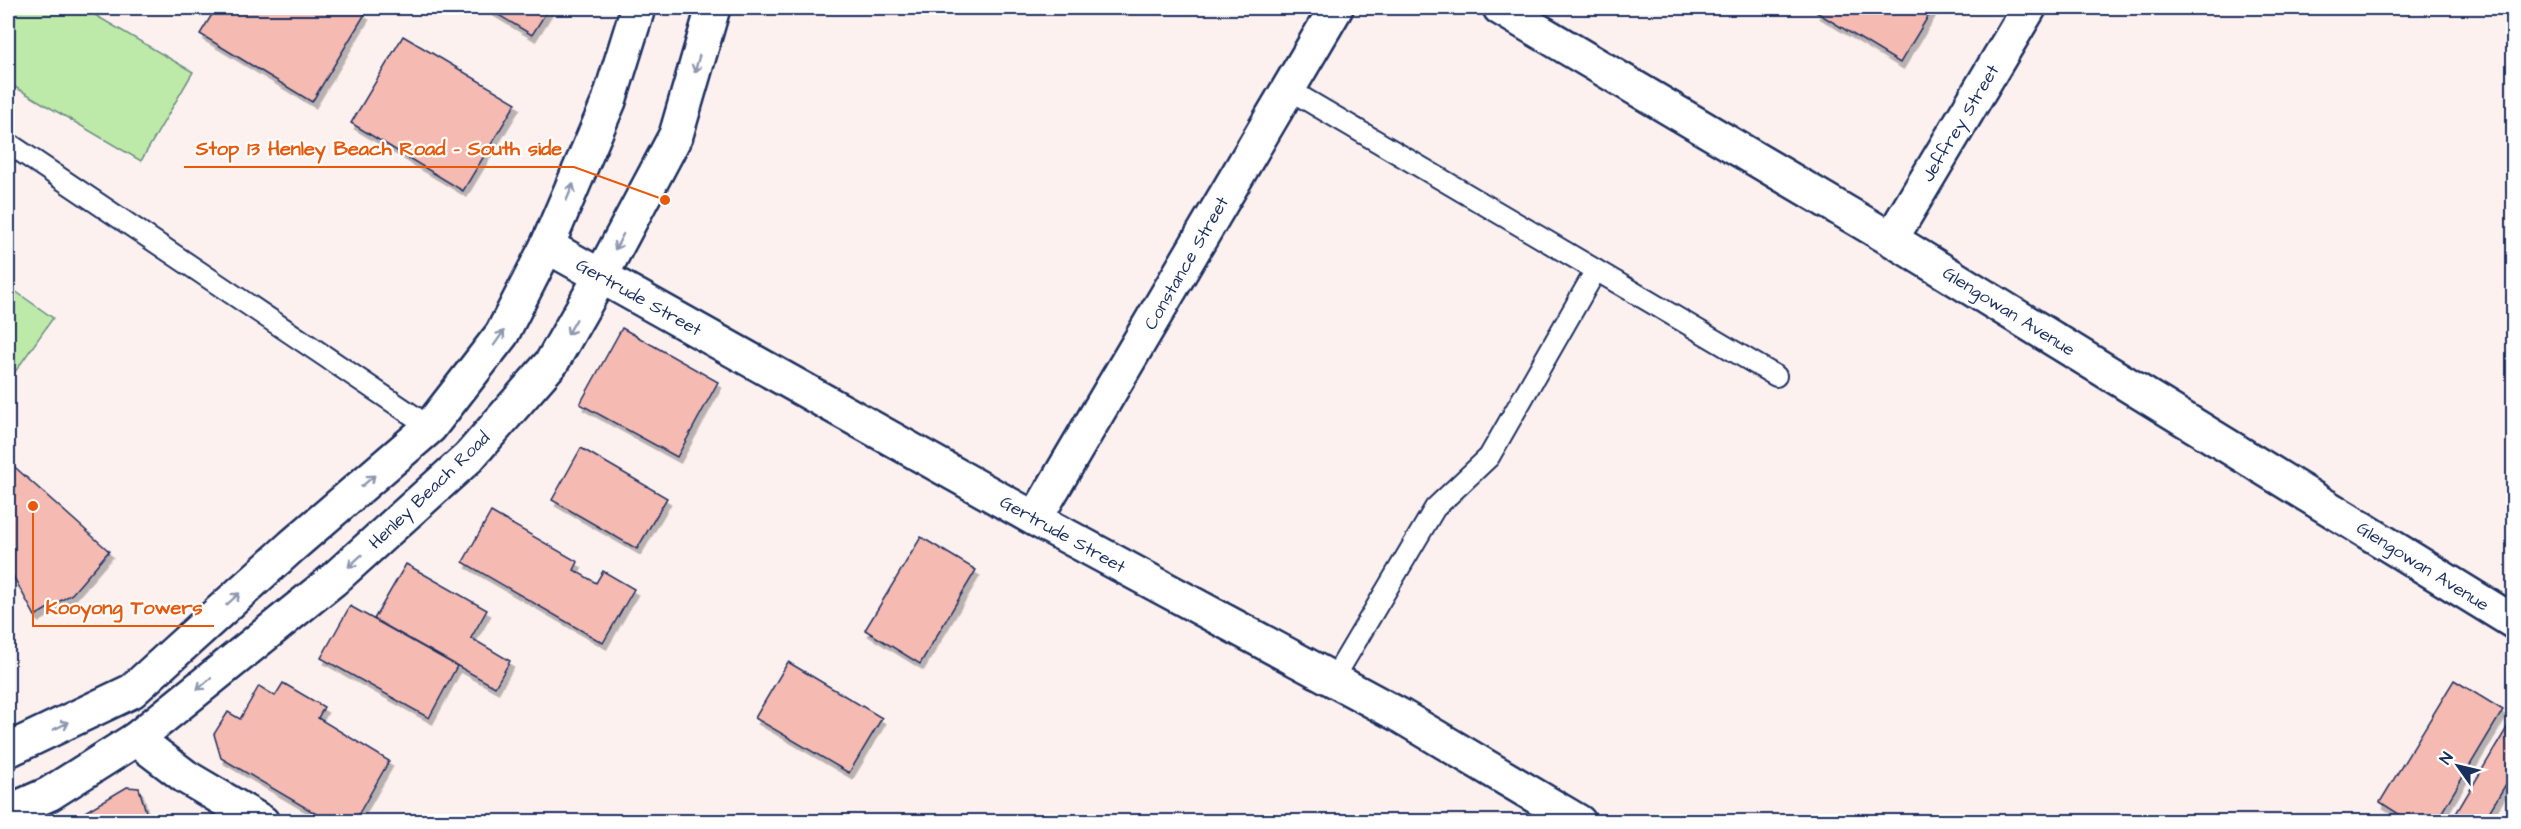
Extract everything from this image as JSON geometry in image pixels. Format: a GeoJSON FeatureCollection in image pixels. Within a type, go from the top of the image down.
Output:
{"type":"FeatureCollection","features":[{"type":"Feature","properties":{"kind":"street"},"geometry":{"type":"LineString","coordinates":[[8,750],[132,691],[292,546],[429,428],[502,334],[548,246],[609,101],[638,8]]}},
{"type":"Feature","properties":{"kind":"street","name":"Henley Beach Road"},"geometry":{"type":"LineString","coordinates":[[8,812],[49,794],[136,739],[333,580],[469,457],[552,362],[602,276],[676,135],[713,8]]}},
{"type":"Feature","properties":{"kind":"street","name":"Constance Street"},"geometry":{"type":"LineString","coordinates":[[1035,519],[1336,8]]}},
{"type":"Feature","properties":{"kind":"street","name":"Glengowan Avenue"},"geometry":{"type":"LineString","coordinates":[[1500,8],[1891,239],[2514,622]]}},
{"type":"Feature","properties":{"kind":"street","name":"Jeffrey Street"},"geometry":{"type":"LineString","coordinates":[[1891,239],[2029,8]]}},
{"type":"Feature","properties":{"kind":"street","name":"Gertrude Street"},"geometry":{"type":"LineString","coordinates":[[548,246],[1035,519],[1399,715],[1579,822]]}},
{"type":"Feature","properties":{"kind":"street"},"geometry":{"type":"LineString","coordinates":[[136,739],[186,777],[262,822]]}},
{"type":"Feature","properties":{"kind":"lane"},"geometry":{"type":"LineString","coordinates":[[1288,89],[1776,376]]}},
{"type":"Feature","properties":{"kind":"lane"},"geometry":{"type":"LineString","coordinates":[[11,145],[429,428]]}},
{"type":"Feature","properties":{"kind":"lane"},"geometry":{"type":"LineString","coordinates":[[1333,680],[1435,508],[1490,457],[1596,270]]}},
{"type":"Feature","properties":{"kind":"green space"},"geometry":{"type":"Polygon","coordinates":[[[8,8],[83,8],[193,72],[141,161],[8,83],[8,8]]]}},
{"type":"Feature","properties":{"kind":"green space"},"geometry":{"type":"Polygon","coordinates":[[[8,286],[53,318],[8,382],[8,286]]]}},
{"type":"Feature","properties":{"kind":"building"},"geometry":{"type":"Polygon","coordinates":[[[216,8],[355,8],[365,14],[312,102],[200,34],[216,8]]]}},
{"type":"Feature","properties":{"kind":"building"},"geometry":{"type":"Polygon","coordinates":[[[487,8],[549,8],[532,35],[487,8]]]}},
{"type":"Feature","properties":{"kind":"building"},"geometry":{"type":"Polygon","coordinates":[[[1819,8],[1928,8],[1932,10],[1900,63],[1816,12],[1819,8]]]}},
{"type":"Feature","properties":{"kind":"building"},"geometry":{"type":"Polygon","coordinates":[[[403,36],[516,103],[463,191],[351,123],[403,36]]]}},
{"type":"Feature","properties":{"kind":"building"},"geometry":{"type":"Polygon","coordinates":[[[622,328],[718,382],[677,457],[580,404],[622,328]]]}},
{"type":"Feature","properties":{"kind":"building"},"geometry":{"type":"Polygon","coordinates":[[[581,448],[667,498],[637,549],[552,500],[581,448]]]}},
{"type":"Feature","properties":{"kind":"building"},"geometry":{"type":"Polygon","coordinates":[[[8,461],[109,551],[72,594],[35,616],[8,569],[8,461]]]}},
{"type":"Feature","properties":{"kind":"building"},"geometry":{"type":"Polygon","coordinates":[[[491,512],[578,562],[574,570],[596,583],[603,571],[634,589],[603,643],[463,562],[491,512]]]}},
{"type":"Feature","properties":{"kind":"building"},"geometry":{"type":"Polygon","coordinates":[[[921,537],[976,570],[920,664],[865,630],[921,537]]]}},
{"type":"Feature","properties":{"kind":"building"},"geometry":{"type":"Polygon","coordinates":[[[406,564],[487,610],[471,638],[510,661],[495,687],[374,619],[406,564]]]}},
{"type":"Feature","properties":{"kind":"building"},"geometry":{"type":"Polygon","coordinates":[[[350,606],[457,666],[429,718],[321,658],[350,606]]]}},
{"type":"Feature","properties":{"kind":"building"},"geometry":{"type":"Polygon","coordinates":[[[788,662],[882,718],[849,773],[755,718],[788,662]]]}},
{"type":"Feature","properties":{"kind":"building"},"geometry":{"type":"Polygon","coordinates":[[[2454,680],[2503,710],[2436,822],[2411,822],[2380,802],[2454,680]]]}},
{"type":"Feature","properties":{"kind":"building"},"geometry":{"type":"Polygon","coordinates":[[[283,683],[324,707],[318,718],[389,761],[354,822],[330,822],[221,758],[214,734],[228,712],[240,719],[259,686],[275,696],[283,683]]]}},
{"type":"Feature","properties":{"kind":"building"},"geometry":{"type":"Polygon","coordinates":[[[2514,716],[2514,771],[2483,822],[2451,822],[2514,716]]]}},
{"type":"Feature","properties":{"kind":"building"},"geometry":{"type":"Polygon","coordinates":[[[127,787],[139,788],[149,822],[68,822],[127,787]]]}},
{"type":"Feature","properties":{"kind":"place","name":"Stop 13 Henley Beach Road - South side"},"geometry":{"type":"Point","coordinates":[665,200]}},
{"type":"Feature","properties":{"kind":"place","name":"Kooyong Towers"},"geometry":{"type":"Point","coordinates":[33,506]}}]}
